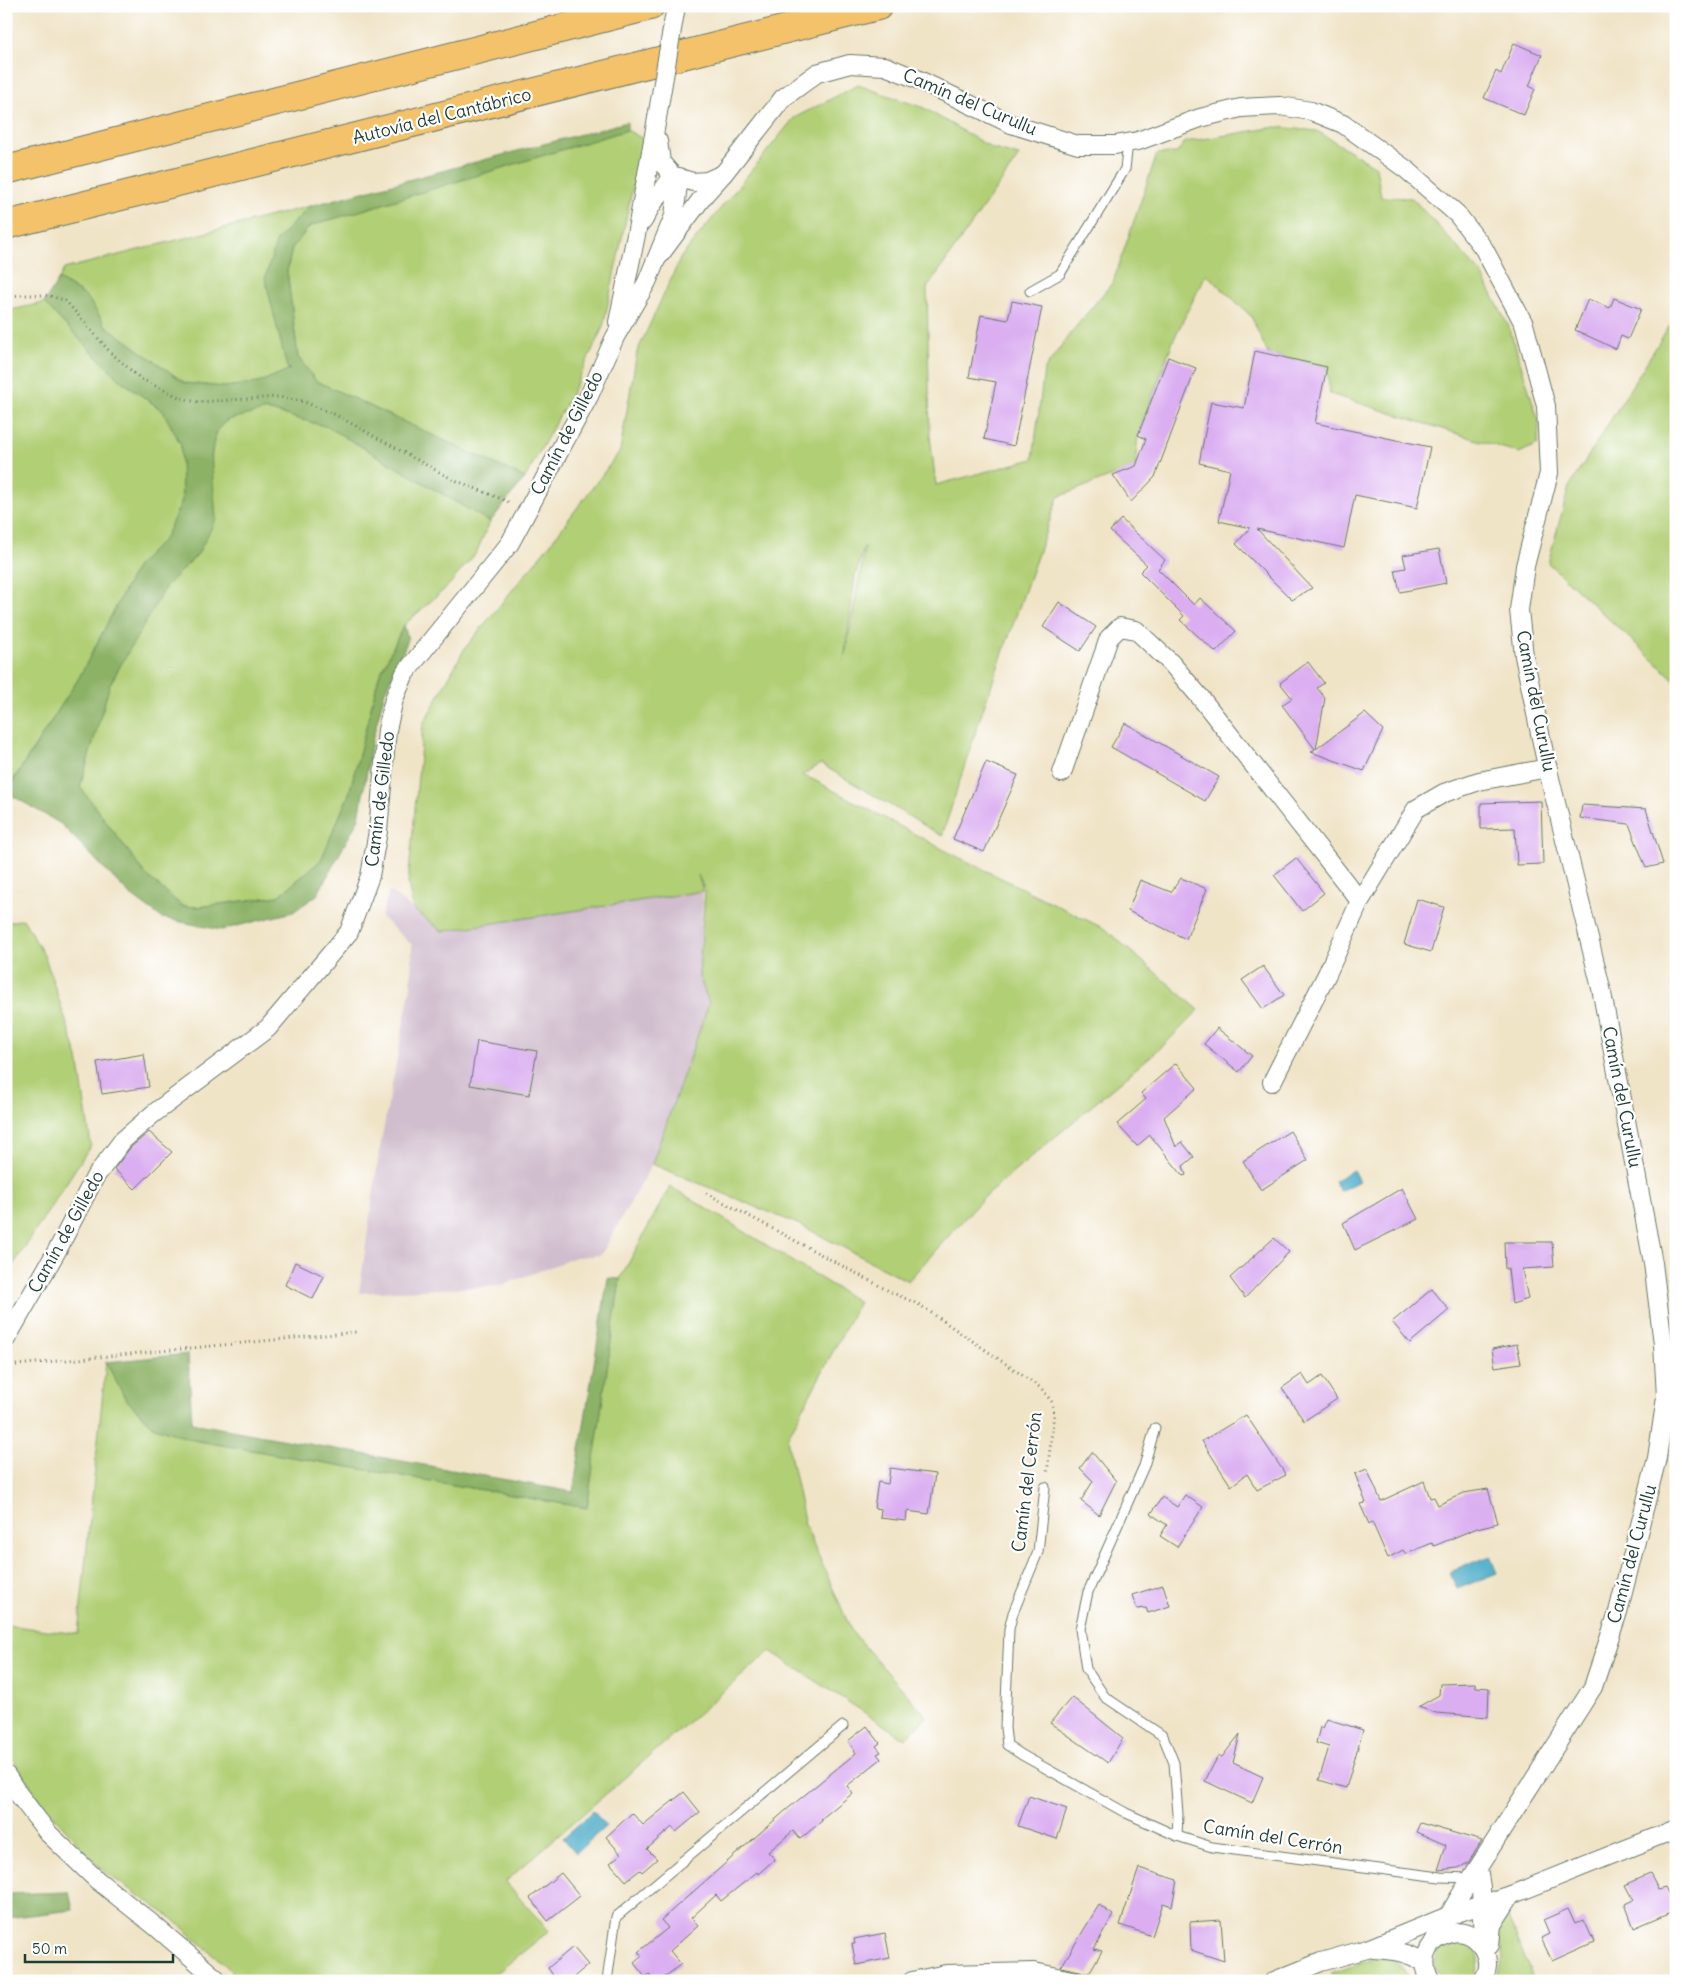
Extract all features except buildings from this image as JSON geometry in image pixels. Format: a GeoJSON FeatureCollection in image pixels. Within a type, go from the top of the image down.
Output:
{"type":"FeatureCollection","features":[{"type":"Feature","properties":{"kind":"highway"},"geometry":{"type":"LineString","coordinates":[[6,170],[650,6]]}},
{"type":"Feature","properties":{"kind":"highway","name":"Autovía del Cantábrico"},"geometry":{"type":"LineString","coordinates":[[6,225],[878,6]]}},
{"type":"Feature","properties":{"kind":"street"},"geometry":{"type":"LineString","coordinates":[[676,6],[657,118],[658,149],[661,162],[676,177],[692,182],[707,181],[724,173]]}},
{"type":"Feature","properties":{"kind":"street","name":"Camín del Curullu"},"geometry":{"type":"LineString","coordinates":[[724,173],[783,98],[817,73],[850,64],[885,66],[917,79],[1011,124],[1078,145],[1115,145],[1138,141],[1200,118],[1241,108],[1280,106],[1311,111],[1342,124],[1407,170],[1457,214],[1484,249],[1524,324],[1546,406],[1549,473],[1525,566],[1520,610],[1524,656],[1548,768],[1601,988],[1649,1238],[1663,1344],[1666,1397],[1658,1458],[1618,1612],[1593,1687],[1478,1885],[1448,1916],[1429,1948],[1425,1964]]}},
{"type":"Feature","properties":{"kind":"street","name":"Camín de Gilledo"},"geometry":{"type":"LineString","coordinates":[[615,336],[636,235],[657,118]]}},
{"type":"Feature","properties":{"kind":"street","name":"Camín de Gilledo"},"geometry":{"type":"LineString","coordinates":[[659,256],[705,194],[724,173]]}},
{"type":"Feature","properties":{"kind":"street","name":"Camín de Gilledo"},"geometry":{"type":"LineString","coordinates":[[636,235],[651,206],[676,177]]}},
{"type":"Feature","properties":{"kind":"street","name":"Camín de Gilledo"},"geometry":{"type":"LineString","coordinates":[[6,1339],[95,1177],[123,1140],[153,1114],[268,1028],[349,932],[370,876],[378,831],[387,730],[394,699],[405,673],[510,543],[589,396],[615,336],[647,282],[659,256],[674,216],[676,177]]}},
{"type":"Feature","properties":{"kind":"street"},"geometry":{"type":"LineString","coordinates":[[1062,773],[1109,638],[1120,627],[1136,630],[1171,663],[1200,696],[1360,901]]}},
{"type":"Feature","properties":{"kind":"street"},"geometry":{"type":"LineString","coordinates":[[1272,1082],[1327,974],[1360,901],[1416,809],[1444,793],[1479,781],[1548,768]]}},
{"type":"Feature","properties":{"kind":"street"},"geometry":{"type":"LineString","coordinates":[[6,1775],[48,1833],[90,1874],[219,1981]]}},
{"type":"Feature","properties":{"kind":"street"},"geometry":{"type":"LineString","coordinates":[[1483,1950],[1492,1925],[1511,1895],[1676,1829]]}},
{"type":"Feature","properties":{"kind":"street"},"geometry":{"type":"LineString","coordinates":[[1478,1885],[1511,1895]]}},
{"type":"Feature","properties":{"kind":"street"},"geometry":{"type":"LineString","coordinates":[[1274,1981],[1321,1962],[1367,1949],[1448,1916],[1478,1885]]}},
{"type":"Feature","properties":{"kind":"street"},"geometry":{"type":"LineString","coordinates":[[1478,1885],[1483,1950],[1481,1981]]}},
{"type":"Feature","properties":{"kind":"street"},"geometry":{"type":"LineString","coordinates":[[1448,1916],[1483,1950]]}},
{"type":"Feature","properties":{"kind":"street"},"geometry":{"type":"LineString","coordinates":[[1434,1942],[1451,1933],[1461,1933],[1470,1936],[1483,1950]]}},
{"type":"Feature","properties":{"kind":"street"},"geometry":{"type":"LineString","coordinates":[[1367,1949],[1403,1952],[1413,1956],[1425,1964],[1431,1981]]}},
{"type":"Feature","properties":{"kind":"street"},"geometry":{"type":"LineString","coordinates":[[912,1981],[946,1974],[1034,1972],[1076,1981]]}},
{"type":"Feature","properties":{"kind":"lane"},"geometry":{"type":"LineString","coordinates":[[1030,291],[1060,274],[1126,169],[1128,143]]}},
{"type":"Feature","properties":{"kind":"lane"},"geometry":{"type":"LineString","coordinates":[[1155,1428],[1144,1466],[1088,1592],[1080,1629],[1086,1669],[1105,1697],[1163,1736],[1174,1763],[1178,1814],[1176,1836]]}},
{"type":"Feature","properties":{"kind":"lane","name":"Camín del Cerrón"},"geometry":{"type":"LineString","coordinates":[[1046,1487],[1038,1552],[1013,1613],[1009,1629],[1005,1728],[1007,1745],[1126,1813],[1176,1836],[1212,1847],[1440,1877],[1478,1885]]}},
{"type":"Feature","properties":{"kind":"lane"},"geometry":{"type":"LineString","coordinates":[[607,1981],[616,1917],[843,1726]]}},
{"type":"Feature","properties":{"kind":"path"},"geometry":{"type":"LineString","coordinates":[[6,297],[19,294],[45,294],[65,300],[110,352],[141,378],[183,399],[198,402],[278,397],[302,401],[336,415],[450,478],[528,510]]}},
{"type":"Feature","properties":{"kind":"path","name":"Camín del Cerrón"},"geometry":{"type":"LineString","coordinates":[[706,1193],[920,1305],[1041,1388],[1052,1402],[1054,1414],[1046,1487]]}},
{"type":"Feature","properties":{"kind":"path"},"geometry":{"type":"LineString","coordinates":[[6,1366],[356,1332]]}},
{"type":"Feature","properties":{"kind":"shaded area"},"geometry":{"type":"Polygon","coordinates":[[[389,891],[442,931],[703,891],[699,976],[709,1003],[652,1164],[601,1255],[576,1257],[500,1286],[359,1293],[380,1147],[411,985],[412,945],[381,917],[389,891]]]}},
{"type":"Feature","properties":{"kind":"green space"},"geometry":{"type":"Polygon","coordinates":[[[858,85],[924,108],[993,149],[1019,156],[927,288],[930,436],[936,485],[1033,459],[1044,370],[1069,335],[1113,282],[1157,154],[1177,153],[1185,142],[1276,127],[1317,131],[1376,167],[1381,197],[1412,198],[1481,273],[1509,327],[1539,422],[1538,444],[1519,453],[1330,394],[1327,367],[1268,354],[1251,316],[1206,274],[1173,341],[1138,435],[1135,467],[1058,497],[981,715],[942,836],[821,764],[802,775],[948,852],[1105,929],[1199,1010],[1165,1044],[983,1198],[908,1281],[800,1225],[652,1164],[709,1003],[699,976],[705,891],[698,875],[703,891],[442,931],[413,909],[408,883],[423,724],[465,648],[550,544],[620,451],[637,352],[681,257],[794,118],[858,85]],[[865,547],[855,577],[844,661],[865,547]]]}},
{"type":"Feature","properties":{"kind":"green space"},"geometry":{"type":"Polygon","coordinates":[[[627,122],[627,130],[310,226],[292,248],[287,271],[298,357],[316,381],[525,478],[490,522],[328,427],[267,410],[227,420],[216,431],[211,455],[216,519],[198,554],[166,586],[110,684],[80,787],[147,876],[182,906],[199,907],[279,896],[321,860],[349,794],[379,676],[404,625],[408,640],[385,691],[372,741],[359,818],[317,895],[293,912],[221,930],[162,918],[128,893],[61,824],[6,792],[79,678],[137,566],[165,538],[182,501],[181,445],[163,411],[119,379],[44,303],[59,279],[87,297],[106,326],[185,383],[224,387],[258,383],[290,369],[287,368],[265,278],[277,240],[310,206],[627,122]]]}},
{"type":"Feature","properties":{"kind":"green space"},"geometry":{"type":"Polygon","coordinates":[[[627,130],[643,139],[603,327],[572,393],[525,478],[316,381],[298,357],[287,271],[292,248],[310,226],[627,130]]]}},
{"type":"Feature","properties":{"kind":"green space"},"geometry":{"type":"Polygon","coordinates":[[[310,206],[277,240],[291,369],[258,383],[224,387],[185,383],[106,326],[87,297],[59,279],[64,269],[310,206]]]}},
{"type":"Feature","properties":{"kind":"green space"},"geometry":{"type":"Polygon","coordinates":[[[44,303],[119,379],[163,411],[181,445],[182,501],[165,538],[137,566],[79,678],[6,791],[6,311],[44,303]]]}},
{"type":"Feature","properties":{"kind":"green space"},"geometry":{"type":"Polygon","coordinates":[[[1676,315],[1676,681],[1548,563],[1569,487],[1676,315]]]}},
{"type":"Feature","properties":{"kind":"green space"},"geometry":{"type":"Polygon","coordinates":[[[267,410],[328,427],[490,522],[476,553],[448,586],[404,625],[379,676],[349,794],[321,860],[279,896],[198,907],[182,906],[147,876],[80,787],[110,684],[163,582],[216,519],[212,482],[212,454],[218,430],[229,420],[267,410]]]}},
{"type":"Feature","properties":{"kind":"green space"},"geometry":{"type":"Polygon","coordinates":[[[23,919],[45,957],[78,1058],[91,1145],[6,1276],[6,923],[23,919]]]}},
{"type":"Feature","properties":{"kind":"green space"},"geometry":{"type":"Polygon","coordinates":[[[670,1186],[859,1302],[787,1439],[805,1525],[852,1632],[927,1717],[905,1739],[770,1651],[505,1882],[549,1931],[487,1981],[243,1981],[172,1918],[103,1871],[42,1803],[6,1746],[6,1625],[78,1634],[106,1362],[125,1398],[152,1426],[193,1440],[587,1508],[620,1279],[670,1186]]]}},
{"type":"Feature","properties":{"kind":"green space"},"geometry":{"type":"Polygon","coordinates":[[[608,1278],[620,1279],[587,1508],[193,1440],[152,1426],[125,1398],[106,1362],[188,1354],[192,1423],[573,1492],[608,1278]]]}},
{"type":"Feature","properties":{"kind":"green space"},"geometry":{"type":"Polygon","coordinates":[[[69,1892],[73,1910],[6,1918],[6,1894],[69,1892]]]}},
{"type":"Feature","properties":{"kind":"green space"},"geometry":{"type":"Polygon","coordinates":[[[1508,1917],[1534,1981],[1497,1981],[1503,1956],[1497,1926],[1508,1917]]]}},
{"type":"Feature","properties":{"kind":"green space"},"geometry":{"type":"Polygon","coordinates":[[[1457,1939],[1469,1943],[1475,1949],[1479,1961],[1475,1973],[1469,1979],[1457,1983],[1445,1979],[1439,1973],[1435,1961],[1439,1949],[1445,1943],[1457,1939]]]}},
{"type":"Feature","properties":{"kind":"green space"},"geometry":{"type":"Polygon","coordinates":[[[1380,1956],[1398,1964],[1410,1981],[1333,1981],[1331,1974],[1380,1956]]]}},
{"type":"Feature","properties":{"kind":"water"},"geometry":{"type":"Polygon","coordinates":[[[1353,1170],[1359,1181],[1340,1191],[1334,1181],[1353,1170]]]}},
{"type":"Feature","properties":{"kind":"water"},"geometry":{"type":"Polygon","coordinates":[[[1490,1556],[1497,1573],[1457,1589],[1450,1572],[1490,1556]]]}},
{"type":"Feature","properties":{"kind":"water"},"geometry":{"type":"Polygon","coordinates":[[[593,1811],[606,1826],[576,1853],[563,1838],[593,1811]]]}}]}
